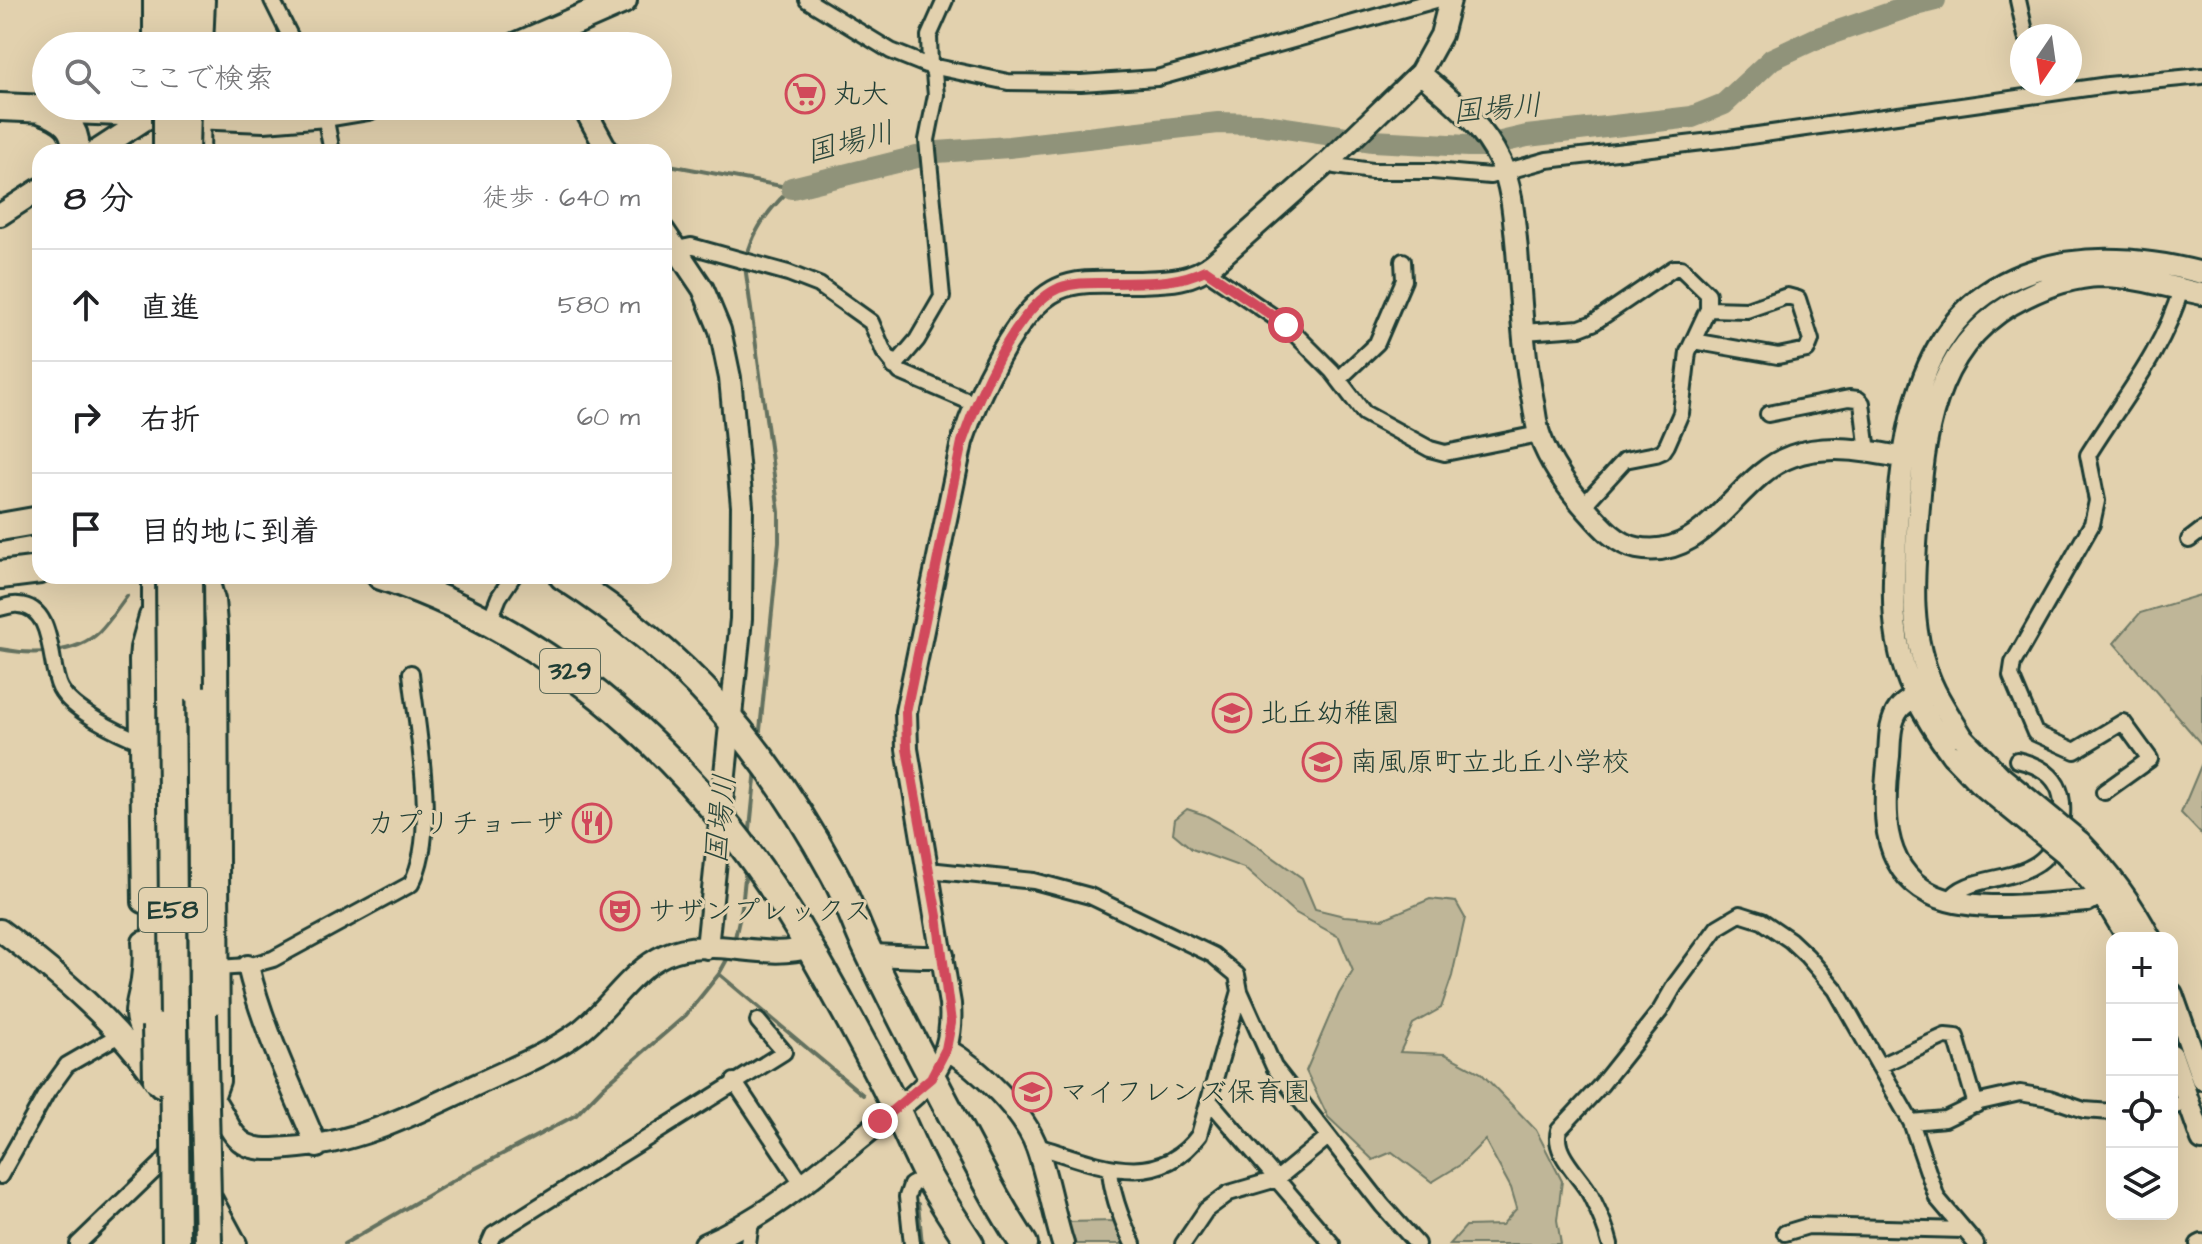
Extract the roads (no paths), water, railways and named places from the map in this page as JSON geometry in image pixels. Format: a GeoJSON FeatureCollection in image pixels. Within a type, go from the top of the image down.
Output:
{"type":"FeatureCollection","features":[{"type":"Feature","properties":{"kind":"highway"},"geometry":{"type":"LineString","coordinates":[[167,32],[168,0]]}},
{"type":"Feature","properties":{"kind":"highway"},"geometry":{"type":"LineString","coordinates":[[187,32],[188,0]]}},
{"type":"Feature","properties":{"kind":"highway"},"geometry":{"type":"LineString","coordinates":[[566,32],[623,0]]}},
{"type":"Feature","properties":{"kind":"highway"},"geometry":{"type":"LineString","coordinates":[[0,107],[32,109]]}},
{"type":"Feature","properties":{"kind":"highway"},"geometry":{"type":"LineString","coordinates":[[64,120],[71,127],[76,144]]}},
{"type":"Feature","properties":{"kind":"highway"},"geometry":{"type":"LineString","coordinates":[[161,120],[166,144]]}},
{"type":"Feature","properties":{"kind":"highway"},"geometry":{"type":"LineString","coordinates":[[187,144],[192,120]]}},
{"type":"Feature","properties":{"kind":"highway"},"geometry":{"type":"LineString","coordinates":[[0,527],[32,521]]}},
{"type":"Feature","properties":{"kind":"highway"},"geometry":{"type":"LineString","coordinates":[[0,575],[32,571]]}},
{"type":"Feature","properties":{"kind":"highway"},"geometry":{"type":"LineString","coordinates":[[154,584],[159,1244]]}},
{"type":"Feature","properties":{"kind":"highway","name":"E58"},"geometry":{"type":"LineString","coordinates":[[170,584],[176,1244]]}},
{"type":"Feature","properties":{"kind":"highway","name":"E58"},"geometry":{"type":"LineString","coordinates":[[189,584],[194,1244]]}},
{"type":"Feature","properties":{"kind":"highway"},"geometry":{"type":"LineString","coordinates":[[199,584],[208,1244]]}},
{"type":"Feature","properties":{"kind":"highway","name":"329"},"geometry":{"type":"LineString","coordinates":[[404,584],[489,622],[570,671],[618,710],[706,800],[810,947],[928,1176],[970,1244]]}},
{"type":"Feature","properties":{"kind":"highway","name":"329"},"geometry":{"type":"LineString","coordinates":[[574,584],[668,654],[716,700],[766,763],[834,873],[931,1078],[979,1169],[1024,1244]]}},
{"type":"Feature","properties":{"kind":"street"},"geometry":{"type":"LineString","coordinates":[[154,0],[154,32]]}},
{"type":"Feature","properties":{"kind":"street"},"geometry":{"type":"LineString","coordinates":[[203,32],[204,0]]}},
{"type":"Feature","properties":{"kind":"street"},"geometry":{"type":"LineString","coordinates":[[272,0],[288,32]]}},
{"type":"Feature","properties":{"kind":"street"},"geometry":{"type":"LineString","coordinates":[[807,0],[891,51],[930,65],[1008,82],[1104,83],[1150,79],[1436,0]]}},
{"type":"Feature","properties":{"kind":"street"},"geometry":{"type":"LineString","coordinates":[[894,367],[917,340],[942,297],[927,140],[936,95],[930,65],[929,36],[945,0]]}},
{"type":"Feature","properties":{"kind":"street"},"geometry":{"type":"LineString","coordinates":[[705,1244],[751,1222],[803,1185],[931,1078],[946,1049],[951,1017],[907,749],[907,695],[962,442],[975,404],[1006,348],[1036,304],[1046,296],[1076,283],[1168,281],[1205,270],[1334,156],[1420,73],[1441,35],[1450,0]]}},
{"type":"Feature","properties":{"kind":"street"},"geometry":{"type":"LineString","coordinates":[[2018,0],[2023,24]]}},
{"type":"Feature","properties":{"kind":"street"},"geometry":{"type":"LineString","coordinates":[[1420,73],[1479,126],[1503,168],[1515,233],[1528,379],[1539,434],[1555,468],[1603,528],[1630,546],[1666,548],[1690,540],[1762,471],[1795,454],[1818,450],[1868,452],[1914,459]]}},
{"type":"Feature","properties":{"kind":"street"},"geometry":{"type":"LineString","coordinates":[[2082,86],[2202,76]]}},
{"type":"Feature","properties":{"kind":"street"},"geometry":{"type":"LineString","coordinates":[[1334,156],[1335,166],[1372,171],[1433,171],[1490,176],[1503,168],[1547,160],[1744,137],[2010,94]]}},
{"type":"Feature","properties":{"kind":"street"},"geometry":{"type":"LineString","coordinates":[[107,144],[142,120]]}},
{"type":"Feature","properties":{"kind":"street"},"geometry":{"type":"LineString","coordinates":[[156,144],[158,120]]}},
{"type":"Feature","properties":{"kind":"street"},"geometry":{"type":"LineString","coordinates":[[196,120],[198,144]]}},
{"type":"Feature","properties":{"kind":"street"},"geometry":{"type":"LineString","coordinates":[[326,120],[330,144]]}},
{"type":"Feature","properties":{"kind":"street"},"geometry":{"type":"LineString","coordinates":[[590,120],[603,144]]}},
{"type":"Feature","properties":{"kind":"street"},"geometry":{"type":"LineString","coordinates":[[0,215],[32,194]]}},
{"type":"Feature","properties":{"kind":"street"},"geometry":{"type":"LineString","coordinates":[[672,242],[692,270],[713,310],[723,341],[730,378],[742,506],[739,728],[712,948]]}},
{"type":"Feature","properties":{"kind":"street"},"geometry":{"type":"LineString","coordinates":[[677,249],[691,246],[788,273],[819,285],[871,322],[884,352],[900,372],[975,404]]}},
{"type":"Feature","properties":{"kind":"street"},"geometry":{"type":"LineString","coordinates":[[1957,746],[1914,698],[1897,644],[1892,604],[1914,459],[1920,386],[1936,353],[1955,324],[1976,303],[2029,270],[2082,259],[2137,260],[2202,273]]}},
{"type":"Feature","properties":{"kind":"street"},"geometry":{"type":"LineString","coordinates":[[1339,379],[1377,343],[1404,280],[1403,261]]}},
{"type":"Feature","properties":{"kind":"street"},"geometry":{"type":"LineString","coordinates":[[1524,332],[1580,328],[1593,323],[1674,268],[1681,268],[1708,294],[1708,309],[1688,352],[1681,413],[1667,445],[1656,454],[1625,460],[1583,506]]}},
{"type":"Feature","properties":{"kind":"street"},"geometry":{"type":"LineString","coordinates":[[1205,270],[1286,325],[1339,379],[1364,413],[1437,453],[1539,434]]}},
{"type":"Feature","properties":{"kind":"street"},"geometry":{"type":"LineString","coordinates":[[2147,932],[2133,905],[2106,869],[1979,783],[1957,746],[1922,656],[1914,617],[1914,459],[1944,378],[1976,331],[2005,306],[2067,280],[2101,276],[2202,294]]}},
{"type":"Feature","properties":{"kind":"street"},"geometry":{"type":"LineString","coordinates":[[2104,792],[2150,759],[2123,722],[2075,751],[2035,733],[2011,676],[2013,663],[2092,524],[2097,501],[2088,455],[2154,357],[2174,315],[2181,289]]}},
{"type":"Feature","properties":{"kind":"street"},"geometry":{"type":"LineString","coordinates":[[1693,341],[1778,356],[1807,350],[1811,340],[1798,299],[1787,296],[1747,310],[1708,309]]}},
{"type":"Feature","properties":{"kind":"street"},"geometry":{"type":"LineString","coordinates":[[1768,414],[1849,398],[1858,399],[1862,403],[1868,452]]}},
{"type":"Feature","properties":{"kind":"street"},"geometry":{"type":"LineString","coordinates":[[2189,540],[2202,530]]}},
{"type":"Feature","properties":{"kind":"street"},"geometry":{"type":"LineString","coordinates":[[153,584],[151,613],[140,660],[144,961],[136,1018],[148,1040],[213,1098],[222,1109],[231,1131],[249,1146],[317,1147],[383,1128],[547,1052],[584,1028],[652,961],[686,949],[793,952],[810,947]]}},
{"type":"Feature","properties":{"kind":"street"},"geometry":{"type":"LineString","coordinates":[[78,1244],[161,1164],[213,1098],[219,1081],[217,636],[209,584]]}},
{"type":"Feature","properties":{"kind":"street"},"geometry":{"type":"LineString","coordinates":[[489,622],[508,584]]}},
{"type":"Feature","properties":{"kind":"street"},"geometry":{"type":"LineString","coordinates":[[0,608],[18,605],[30,608],[43,619],[60,688],[75,706],[142,742]]}},
{"type":"Feature","properties":{"kind":"street"},"geometry":{"type":"LineString","coordinates":[[218,968],[248,966],[273,959],[411,884],[420,869],[427,828],[411,673]]}},
{"type":"Feature","properties":{"kind":"street"},"geometry":{"type":"LineString","coordinates":[[1932,685],[1900,707],[1893,722],[1887,770],[1886,825],[1894,853],[1910,880],[1949,901],[1982,905],[2087,901],[2101,893]]}},
{"type":"Feature","properties":{"kind":"street"},"geometry":{"type":"LineString","coordinates":[[1949,901],[1954,893],[1965,887],[2032,867],[2046,855],[2054,841],[2061,822],[2063,803],[2059,787],[2036,766],[2017,760]]}},
{"type":"Feature","properties":{"kind":"street"},"geometry":{"type":"LineString","coordinates":[[2072,848],[2124,932]]}},
{"type":"Feature","properties":{"kind":"street"},"geometry":{"type":"LineString","coordinates":[[929,873],[938,871],[1034,881],[1090,896],[1213,955],[1237,975],[1240,991],[1274,1067],[1417,1244]]}},
{"type":"Feature","properties":{"kind":"street"},"geometry":{"type":"LineString","coordinates":[[1610,1244],[1590,1194],[1560,1151],[1559,1130],[1601,1085],[1660,1011],[1675,985],[1718,927],[1740,914],[1762,921],[1790,940],[1836,990],[1911,1122],[1937,1198],[1976,1244]]}},
{"type":"Feature","properties":{"kind":"street"},"geometry":{"type":"LineString","coordinates":[[0,930],[70,987],[142,1061],[165,1095],[196,1170],[236,1244]]}},
{"type":"Feature","properties":{"kind":"street"},"geometry":{"type":"LineString","coordinates":[[871,955],[943,955]]}},
{"type":"Feature","properties":{"kind":"street"},"geometry":{"type":"LineString","coordinates":[[248,966],[272,1043],[317,1147]]}},
{"type":"Feature","properties":{"kind":"street"},"geometry":{"type":"LineString","coordinates":[[1037,1146],[1110,1168],[1134,1171],[1165,1165],[1186,1153],[1199,1135],[1240,991]]}},
{"type":"Feature","properties":{"kind":"street"},"geometry":{"type":"LineString","coordinates":[[2176,1004],[2202,1079]]}},
{"type":"Feature","properties":{"kind":"street"},"geometry":{"type":"LineString","coordinates":[[489,1244],[493,1235],[784,1052],[758,1021]]}},
{"type":"Feature","properties":{"kind":"street"},"geometry":{"type":"LineString","coordinates":[[0,1176],[46,1094],[67,1065],[119,1035]]}},
{"type":"Feature","properties":{"kind":"street"},"geometry":{"type":"LineString","coordinates":[[1879,1066],[1945,1036],[1956,1037],[1976,1105]]}},
{"type":"Feature","properties":{"kind":"street"},"geometry":{"type":"LineString","coordinates":[[946,1049],[969,1063],[1026,1124],[1037,1146],[1063,1244]]}},
{"type":"Feature","properties":{"kind":"street"},"geometry":{"type":"LineString","coordinates":[[2175,1076],[2180,1104],[2202,1140]]}},
{"type":"Feature","properties":{"kind":"street"},"geometry":{"type":"LineString","coordinates":[[734,1081],[803,1185]]}},
{"type":"Feature","properties":{"kind":"street"},"geometry":{"type":"LineString","coordinates":[[1911,1122],[1945,1119],[1976,1105],[2020,1093],[2049,1098],[2084,1110],[2106,1112]]}},
{"type":"Feature","properties":{"kind":"street"},"geometry":{"type":"LineString","coordinates":[[1209,1100],[1332,1244]]}},
{"type":"Feature","properties":{"kind":"street"},"geometry":{"type":"LineString","coordinates":[[1183,1244],[1206,1210],[1229,1193],[1277,1179],[1328,1137]]}},
{"type":"Feature","properties":{"kind":"street"},"geometry":{"type":"LineString","coordinates":[[1110,1168],[1121,1215],[1133,1244]]}},
{"type":"Feature","properties":{"kind":"street"},"geometry":{"type":"LineString","coordinates":[[912,1244],[907,1197],[911,1185],[928,1176]]}},
{"type":"Feature","properties":{"kind":"street"},"geometry":{"type":"LineString","coordinates":[[748,1244],[751,1222]]}},
{"type":"Feature","properties":{"kind":"street"},"geometry":{"type":"LineString","coordinates":[[1785,1233],[1808,1226],[1964,1230]]}},
{"type":"Feature","properties":{"kind":"waterway","name":"国場川"},"geometry":{"type":"LineString","coordinates":[[792,188],[937,152],[1009,147],[1218,123],[1258,124],[1373,141],[1484,146],[1527,136],[1692,117],[1724,104],[1772,59],[1815,39],[1935,0]]}},
{"type":"Feature","properties":{"kind":"waterway"},"geometry":{"type":"LineString","coordinates":[[672,166],[792,188]]}},
{"type":"Feature","properties":{"kind":"waterway","name":"国場川"},"geometry":{"type":"LineString","coordinates":[[759,740],[779,542],[779,512],[745,266],[761,223],[792,188]]}},
{"type":"Feature","properties":{"kind":"waterway"},"geometry":{"type":"LineString","coordinates":[[0,649],[38,652],[78,645],[99,632],[127,596]]}},
{"type":"Feature","properties":{"kind":"waterway","name":"国場川"},"geometry":{"type":"LineString","coordinates":[[749,839],[756,769]]}},
{"type":"Feature","properties":{"kind":"waterway","name":"国場川"},"geometry":{"type":"LineString","coordinates":[[734,942],[746,868]]}},
{"type":"Feature","properties":{"kind":"waterway","name":"国場川"},"geometry":{"type":"LineString","coordinates":[[344,1244],[463,1175],[576,1115],[604,1086],[686,1015],[719,974],[730,954]]}},
{"type":"Feature","properties":{"kind":"waterway"},"geometry":{"type":"LineString","coordinates":[[719,974],[863,1095]]}},
{"type":"Feature","properties":{"kind":"waterway"},"geometry":{"type":"LineString","coordinates":[[918,1204],[922,1244]]}},
{"type":"Feature","properties":{"kind":"place","name":"丸大"},"geometry":{"type":"Point","coordinates":[805,94]}},
{"type":"Feature","properties":{"kind":"place","name":"北丘幼稚園"},"geometry":{"type":"Point","coordinates":[1232,713]}},
{"type":"Feature","properties":{"kind":"place","name":"南風原町立北丘小学校"},"geometry":{"type":"Point","coordinates":[1322,762]}},
{"type":"Feature","properties":{"kind":"place","name":"カプリチョーザ"},"geometry":{"type":"Point","coordinates":[592,823]}},
{"type":"Feature","properties":{"kind":"place","name":"サザンプレックス"},"geometry":{"type":"Point","coordinates":[620,911]}},
{"type":"Feature","properties":{"kind":"place","name":"マイフレンズ保育園"},"geometry":{"type":"Point","coordinates":[1032,1092]}}]}
